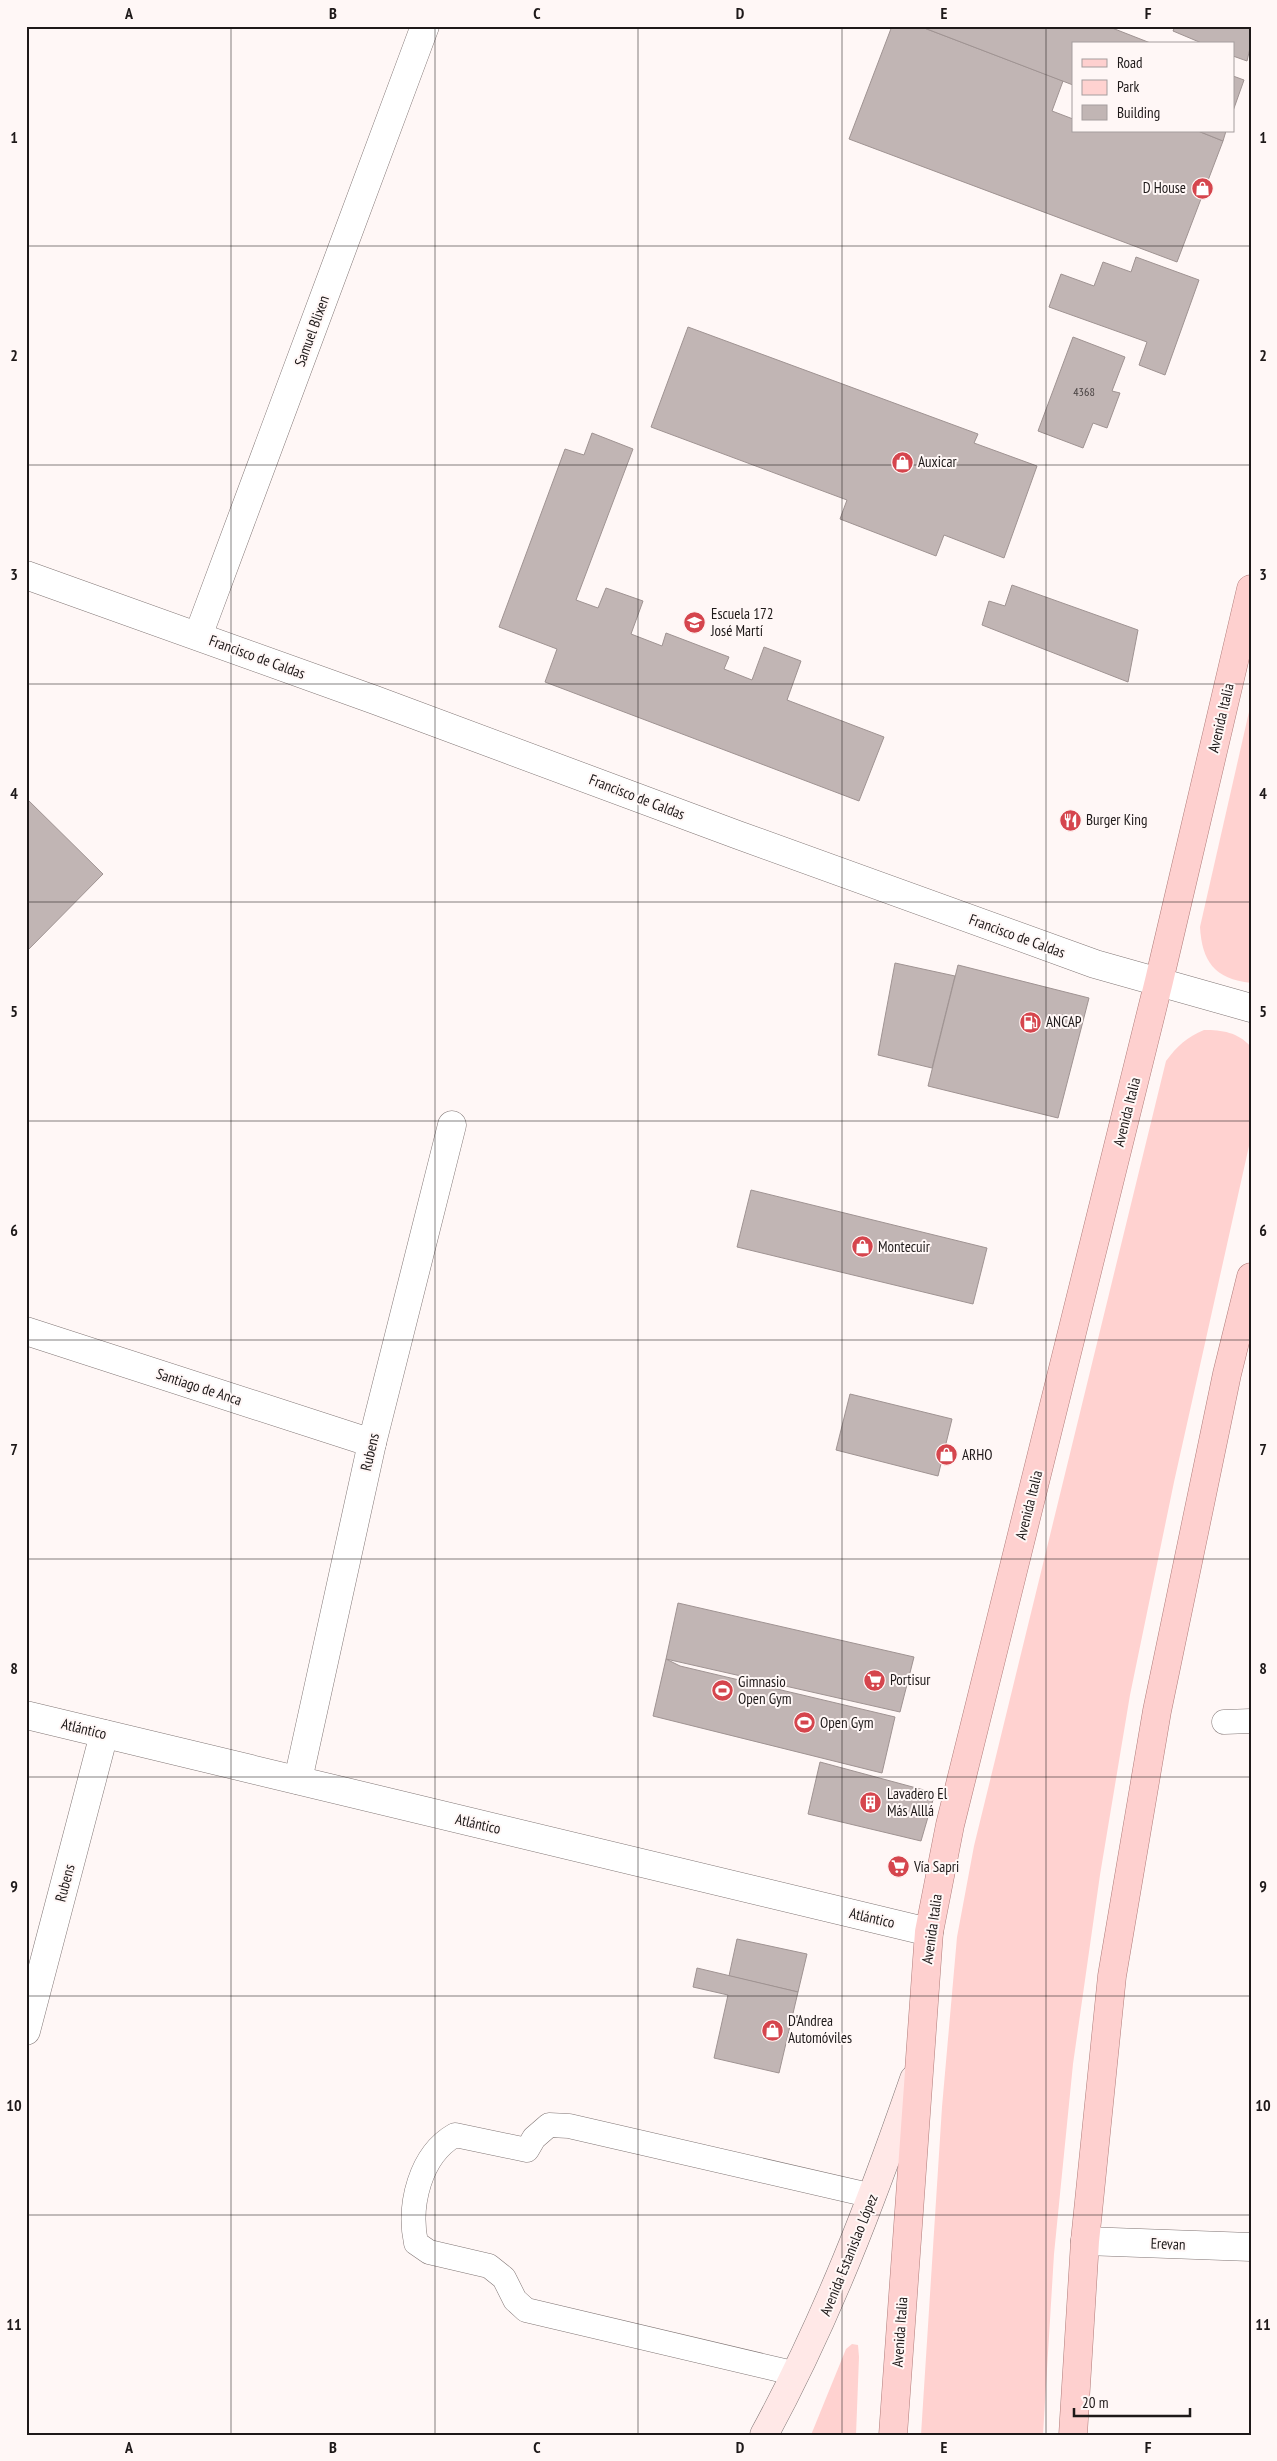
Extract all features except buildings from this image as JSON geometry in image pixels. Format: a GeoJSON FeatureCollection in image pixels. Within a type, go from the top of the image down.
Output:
{"type":"FeatureCollection","features":[{"type":"Feature","properties":{"kind":"main road","name":"Avenida Italia"},"geometry":{"type":"LineString","coordinates":[[893,2435],[918,2068],[930,1932],[950,1825],[1159,981],[1251,589]]}},
{"type":"Feature","properties":{"kind":"main road"},"geometry":{"type":"LineString","coordinates":[[1073,2435],[1085,2241],[1112,1976],[1155,1720],[1227,1374],[1251,1277]]}},
{"type":"Feature","properties":{"kind":"street","name":"Samuel Blixen"},"geometry":{"type":"LineString","coordinates":[[198,636],[425,26]]}},
{"type":"Feature","properties":{"kind":"street","name":"Francisco de Caldas"},"geometry":{"type":"LineString","coordinates":[[26,575],[198,636],[1094,964],[1251,1008]]}},
{"type":"Feature","properties":{"kind":"street","name":"Rubens"},"geometry":{"type":"LineString","coordinates":[[298,1780],[372,1443],[452,1125]]}},
{"type":"Feature","properties":{"kind":"street","name":"Santiago de Anca"},"geometry":{"type":"LineString","coordinates":[[26,1331],[372,1443]]}},
{"type":"Feature","properties":{"kind":"street","name":"Atlántico"},"geometry":{"type":"LineString","coordinates":[[26,1715],[930,1932]]}},
{"type":"Feature","properties":{"kind":"street","name":"Rubens"},"geometry":{"type":"LineString","coordinates":[[26,2031],[104,1734]]}},
{"type":"Feature","properties":{"kind":"street","name":"Avenida Estanislao López"},"geometry":{"type":"LineString","coordinates":[[764,2435],[797,2374],[832,2300],[873,2196],[918,2068]]}},
{"type":"Feature","properties":{"kind":"street","name":"Erevan"},"geometry":{"type":"LineString","coordinates":[[1085,2241],[1251,2247]]}},
{"type":"Feature","properties":{"kind":"lane"},"geometry":{"type":"LineString","coordinates":[[1224,1722],[1251,1722]]}},
{"type":"Feature","properties":{"kind":"lane"},"geometry":{"type":"LineString","coordinates":[[797,2374],[526,2310],[515,2300],[504,2278],[489,2266],[429,2252],[416,2243],[412,2227],[415,2199],[430,2157],[442,2142],[455,2135],[527,2150],[534,2138],[549,2125],[569,2126],[873,2196]]}},
{"type":"Feature","properties":{"kind":"green space"},"geometry":{"type":"Polygon","coordinates":[[[1251,703],[1251,983],[1228,977],[1212,966],[1204,950],[1200,927],[1251,703]]]}},
{"type":"Feature","properties":{"kind":"green space"},"geometry":{"type":"Polygon","coordinates":[[[1204,1030],[1235,1035],[1251,1047],[1251,1137],[1174,1482],[1130,1695],[1100,1875],[1073,2064],[1054,2254],[1043,2435],[921,2435],[942,2107],[957,1937],[974,1846],[1166,1061],[1183,1042],[1204,1030]]]}},
{"type":"Feature","properties":{"kind":"green space"},"geometry":{"type":"Polygon","coordinates":[[[852,2344],[858,2345],[859,2357],[856,2435],[811,2435],[846,2349],[852,2344]]]}},
{"type":"Feature","properties":{"kind":"place","name":"D House"},"geometry":{"type":"Point","coordinates":[1202,188]}},
{"type":"Feature","properties":{"kind":"place","name":"Auxicar"},"geometry":{"type":"Point","coordinates":[902,462]}},
{"type":"Feature","properties":{"kind":"place","name":"Escuela 172 José Martí"},"geometry":{"type":"Point","coordinates":[695,623]}},
{"type":"Feature","properties":{"kind":"place","name":"Burger King"},"geometry":{"type":"Point","coordinates":[1070,820]}},
{"type":"Feature","properties":{"kind":"place","name":"ANCAP"},"geometry":{"type":"Point","coordinates":[1030,1022]}},
{"type":"Feature","properties":{"kind":"place","name":"Montecuir"},"geometry":{"type":"Point","coordinates":[862,1247]}},
{"type":"Feature","properties":{"kind":"place","name":"ARHO"},"geometry":{"type":"Point","coordinates":[946,1455]}},
{"type":"Feature","properties":{"kind":"place","name":"Portisur"},"geometry":{"type":"Point","coordinates":[874,1680]}},
{"type":"Feature","properties":{"kind":"place","name":"Gimnasio Open Gym"},"geometry":{"type":"Point","coordinates":[722,1691]}},
{"type":"Feature","properties":{"kind":"place","name":"Open Gym"},"geometry":{"type":"Point","coordinates":[804,1723]}},
{"type":"Feature","properties":{"kind":"place","name":"Lavadero El Más Alllá"},"geometry":{"type":"Point","coordinates":[871,1803]}},
{"type":"Feature","properties":{"kind":"place","name":"Vía Sapri"},"geometry":{"type":"Point","coordinates":[898,1867]}},
{"type":"Feature","properties":{"kind":"place","name":"D'Andrea Automóviles"},"geometry":{"type":"Point","coordinates":[772,2030]}}]}
